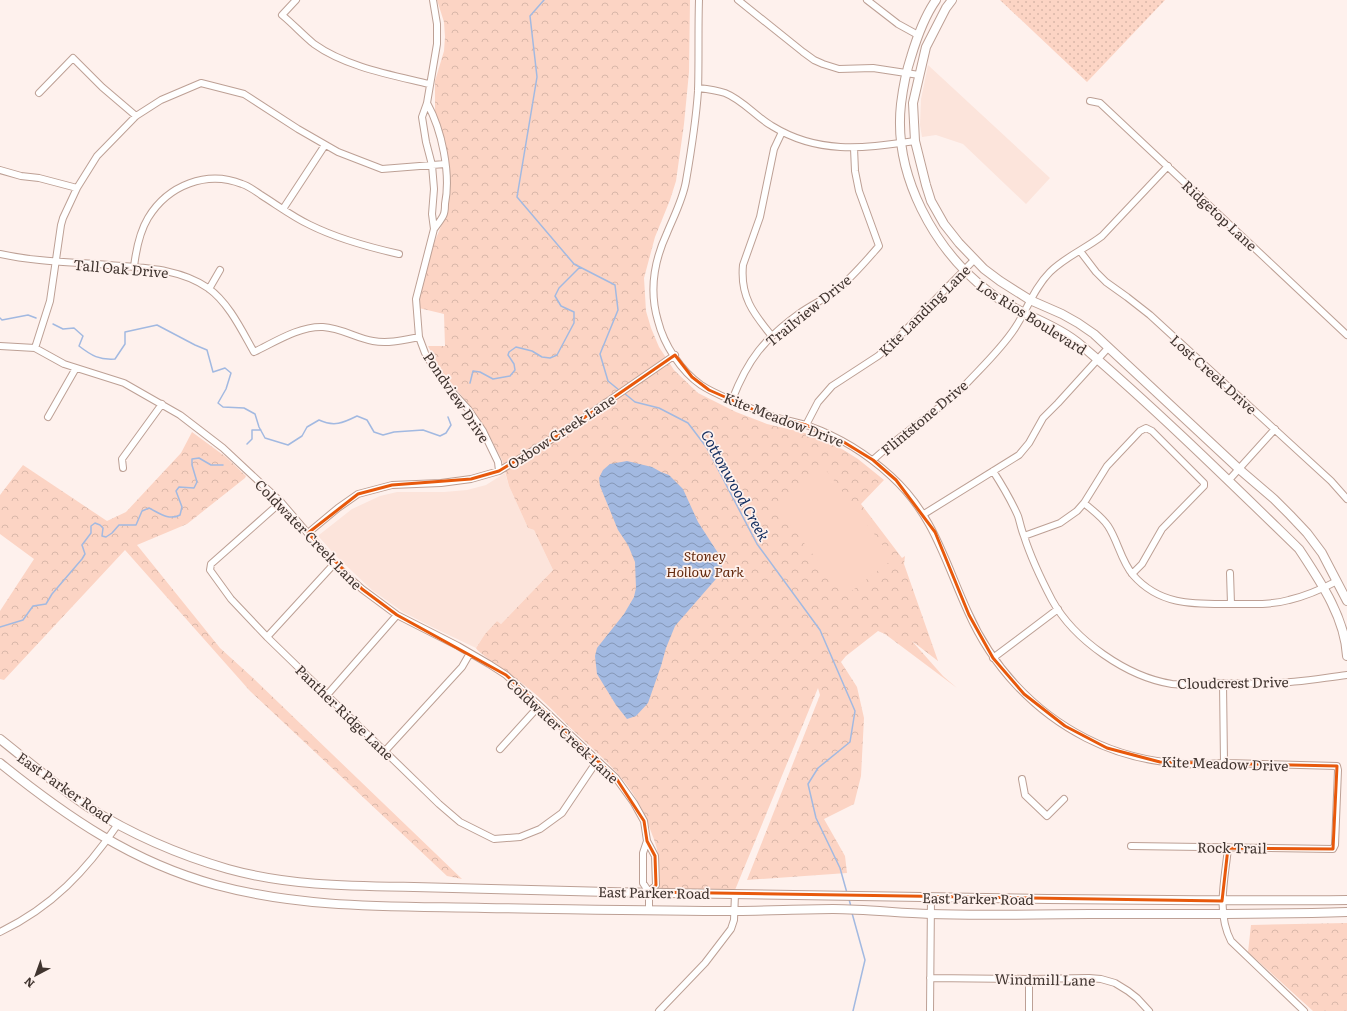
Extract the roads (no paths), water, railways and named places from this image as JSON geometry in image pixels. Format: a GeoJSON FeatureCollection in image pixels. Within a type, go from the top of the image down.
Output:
{"type":"FeatureCollection","features":[{"type":"Feature","properties":{"kind":"main road","name":"Los Rios Boulevard"},"geometry":{"type":"LineString","coordinates":[[936,0],[918,35],[906,73],[901,105],[901,143],[906,169],[918,202],[930,226],[943,245],[965,271],[991,293],[1074,340],[1097,359],[1299,549],[1331,601],[1340,626],[1347,656]]}},
{"type":"Feature","properties":{"kind":"main road","name":"Los Rios Boulevard"},"geometry":{"type":"LineString","coordinates":[[952,0],[946,8],[926,47],[913,103],[915,141],[926,186],[931,201],[944,224],[974,260],[1000,281],[1030,300],[1078,323],[1094,334],[1239,469],[1274,499],[1307,533],[1322,553],[1347,601]]}},
{"type":"Feature","properties":{"kind":"main road","name":"East Parker Road"},"geometry":{"type":"LineString","coordinates":[[0,739],[63,789],[92,809],[158,844],[185,855],[230,869],[288,881],[328,885],[469,889],[931,898],[1222,901],[1347,900]]}},
{"type":"Feature","properties":{"kind":"main road","name":"East Parker Road"},"geometry":{"type":"LineString","coordinates":[[0,763],[60,810],[107,840],[148,860],[197,879],[269,898],[296,901],[348,905],[482,908],[735,911],[834,909],[930,914],[1275,915],[1347,912]]}},
{"type":"Feature","properties":{"kind":"main road"},"geometry":{"type":"LineString","coordinates":[[1086,914],[1087,899]]}},
{"type":"Feature","properties":{"kind":"street"},"geometry":{"type":"LineString","coordinates":[[296,0],[282,15],[315,44],[366,69],[429,84]]}},
{"type":"Feature","properties":{"kind":"street","name":"Pondview Drive"},"geometry":{"type":"LineString","coordinates":[[433,0],[437,24],[437,44],[429,84],[427,103],[422,116],[426,142],[432,165],[434,189],[432,214],[434,229],[416,299],[419,337],[425,353],[434,368],[446,385],[468,409],[483,431],[498,462],[499,471]]}},
{"type":"Feature","properties":{"kind":"street","name":"Kite Meadow Drive"},"geometry":{"type":"LineString","coordinates":[[699,0],[697,106],[685,185],[677,211],[661,247],[653,282],[653,300],[658,322],[667,344],[685,370],[700,384],[718,394],[769,415],[806,425],[842,441],[873,460],[896,480],[924,514],[944,553],[969,615],[993,658],[1024,694],[1043,711],[1065,726],[1100,745],[1132,757],[1160,762],[1188,764],[1224,763],[1337,766],[1335,846],[1333,848]]}},
{"type":"Feature","properties":{"kind":"street"},"geometry":{"type":"LineString","coordinates":[[738,0],[803,52],[814,60],[823,64],[839,69],[873,68],[919,75]]}},
{"type":"Feature","properties":{"kind":"street"},"geometry":{"type":"LineString","coordinates":[[868,0],[898,24],[918,35]]}},
{"type":"Feature","properties":{"kind":"street"},"geometry":{"type":"LineString","coordinates":[[39,94],[73,58],[102,87],[136,116]]}},
{"type":"Feature","properties":{"kind":"street"},"geometry":{"type":"LineString","coordinates":[[34,348],[50,301],[63,218],[77,188],[97,156],[136,116],[161,100],[201,83],[244,94],[325,145],[338,152],[382,169],[445,164]]}},
{"type":"Feature","properties":{"kind":"street"},"geometry":{"type":"LineString","coordinates":[[698,88],[718,91],[732,96],[761,119],[782,132],[817,144],[854,148],[915,141]]}},
{"type":"Feature","properties":{"kind":"street","name":"Ridgetop Lane"},"geometry":{"type":"LineString","coordinates":[[1090,101],[1100,103],[1347,335]]}},
{"type":"Feature","properties":{"kind":"street","name":"Pondview Drive"},"geometry":{"type":"LineString","coordinates":[[427,103],[434,115],[447,180],[447,195],[444,216],[434,229]]}},
{"type":"Feature","properties":{"kind":"street"},"geometry":{"type":"LineString","coordinates":[[772,335],[754,315],[747,299],[742,272],[743,265],[760,217],[774,149],[782,132]]}},
{"type":"Feature","properties":{"kind":"street"},"geometry":{"type":"LineString","coordinates":[[283,209],[325,145]]}},
{"type":"Feature","properties":{"kind":"street","name":"Trailview Drive"},"geometry":{"type":"LineString","coordinates":[[732,400],[738,384],[749,364],[772,335],[802,312],[835,291],[851,277],[879,246],[859,192],[855,171],[854,148]]}},
{"type":"Feature","properties":{"kind":"street","name":"Flintstone Drive"},"geometry":{"type":"LineString","coordinates":[[873,460],[888,445],[932,414],[965,384],[1007,339],[1025,313],[1030,300],[1039,285],[1050,272],[1063,260],[1090,245],[1102,236],[1168,166]]}},
{"type":"Feature","properties":{"kind":"street"},"geometry":{"type":"LineString","coordinates":[[0,170],[77,188]]}},
{"type":"Feature","properties":{"kind":"street"},"geometry":{"type":"LineString","coordinates":[[134,267],[139,236],[148,218],[161,201],[188,183],[216,178],[232,180],[244,185],[308,225],[331,235],[354,243],[399,254]]}},
{"type":"Feature","properties":{"kind":"street","name":"Lost Creek Drive"},"geometry":{"type":"LineString","coordinates":[[1080,251],[1096,272],[1106,282],[1128,297],[1150,315],[1331,481],[1347,499]]}},
{"type":"Feature","properties":{"kind":"street","name":"Tall Oak Drive"},"geometry":{"type":"LineString","coordinates":[[0,254],[25,259],[55,262],[172,271],[209,289],[235,318],[254,352],[301,330],[312,328],[323,327],[338,330],[372,341],[387,343],[419,337]]}},
{"type":"Feature","properties":{"kind":"street","name":"Kite Landing Lane"},"geometry":{"type":"LineString","coordinates":[[806,425],[818,402],[832,386],[878,356],[890,346],[965,271],[974,260]]}},
{"type":"Feature","properties":{"kind":"street"},"geometry":{"type":"LineString","coordinates":[[209,289],[220,270]]}},
{"type":"Feature","properties":{"kind":"street","name":"Coldwater Creek Lane"},"geometry":{"type":"LineString","coordinates":[[0,346],[34,348],[64,364],[124,383],[180,415],[223,448],[281,502],[334,564],[362,589],[397,616],[470,653],[506,675],[616,778],[634,803],[644,821],[647,841],[655,856],[656,884],[649,892]]}},
{"type":"Feature","properties":{"kind":"street"},"geometry":{"type":"LineString","coordinates":[[924,514],[1019,455],[1029,443],[1043,418],[1108,348]]}},
{"type":"Feature","properties":{"kind":"street","name":"Oxbow Creek Lane"},"geometry":{"type":"LineString","coordinates":[[308,533],[338,508],[358,494],[392,485],[441,483],[471,479],[499,471],[562,433],[674,355]]}},
{"type":"Feature","properties":{"kind":"street"},"geometry":{"type":"LineString","coordinates":[[48,417],[76,368]]}},
{"type":"Feature","properties":{"kind":"street"},"geometry":{"type":"LineString","coordinates":[[123,468],[122,458],[162,404]]}},
{"type":"Feature","properties":{"kind":"street"},"geometry":{"type":"LineString","coordinates":[[1024,536],[1060,523],[1077,511],[1084,503],[1107,466],[1140,431],[1146,428],[1152,431],[1204,483],[1204,486],[1162,529],[1142,564],[1132,574]]}},
{"type":"Feature","properties":{"kind":"street"},"geometry":{"type":"LineString","coordinates":[[1228,481],[1275,429]]}},
{"type":"Feature","properties":{"kind":"street","name":"Cloudcrest Drive"},"geometry":{"type":"LineString","coordinates":[[993,471],[1018,516],[1024,536],[1041,579],[1058,610],[1081,636],[1096,650],[1112,661],[1151,678],[1171,684],[1273,684],[1347,675]]}},
{"type":"Feature","properties":{"kind":"street","name":"Panther Ridge Lane"},"geometry":{"type":"LineString","coordinates":[[281,502],[211,564],[210,570],[232,599],[267,637],[460,822],[494,839],[520,837],[540,828],[562,813],[597,761]]}},
{"type":"Feature","properties":{"kind":"street"},"geometry":{"type":"LineString","coordinates":[[1084,503],[1108,526],[1132,574],[1142,584],[1155,592],[1176,601],[1210,604],[1276,603],[1290,600],[1323,588],[1337,581]]}},
{"type":"Feature","properties":{"kind":"street"},"geometry":{"type":"LineString","coordinates":[[267,637],[334,564]]}},
{"type":"Feature","properties":{"kind":"street"},"geometry":{"type":"LineString","coordinates":[[1230,573],[1231,604]]}},
{"type":"Feature","properties":{"kind":"street"},"geometry":{"type":"LineString","coordinates":[[993,658],[1058,610]]}},
{"type":"Feature","properties":{"kind":"street"},"geometry":{"type":"LineString","coordinates":[[327,695],[397,616]]}},
{"type":"Feature","properties":{"kind":"street"},"geometry":{"type":"LineString","coordinates":[[385,751],[462,667],[470,653]]}},
{"type":"Feature","properties":{"kind":"street"},"geometry":{"type":"LineString","coordinates":[[1222,683],[1224,763]]}},
{"type":"Feature","properties":{"kind":"street"},"geometry":{"type":"LineString","coordinates":[[500,749],[539,706]]}},
{"type":"Feature","properties":{"kind":"street"},"geometry":{"type":"LineString","coordinates":[[1022,779],[1025,795],[1047,816],[1064,799]]}},
{"type":"Feature","properties":{"kind":"street"},"geometry":{"type":"LineString","coordinates":[[0,932],[30,916],[59,894],[84,870],[118,824]]}},
{"type":"Feature","properties":{"kind":"street","name":"Coldwater Creek Lane"},"geometry":{"type":"LineString","coordinates":[[647,841],[643,853],[643,884],[649,892],[649,910]]}},
{"type":"Feature","properties":{"kind":"street","name":"Rock Trail"},"geometry":{"type":"LineString","coordinates":[[1131,846],[1333,848]]}},
{"type":"Feature","properties":{"kind":"street"},"geometry":{"type":"LineString","coordinates":[[1228,848],[1222,901],[1227,933],[1232,941],[1304,1011]]}},
{"type":"Feature","properties":{"kind":"street"},"geometry":{"type":"LineString","coordinates":[[659,1011],[701,968],[733,926],[735,894]]}},
{"type":"Feature","properties":{"kind":"street"},"geometry":{"type":"LineString","coordinates":[[930,1011],[931,898]]}},
{"type":"Feature","properties":{"kind":"street","name":"Windmill Lane"},"geometry":{"type":"LineString","coordinates":[[930,978],[1101,979],[1115,983],[1128,991],[1149,1011]]}},
{"type":"Feature","properties":{"kind":"street"},"geometry":{"type":"LineString","coordinates":[[1029,979],[1029,1011]]}},
{"type":"Feature","properties":{"kind":"water"},"geometry":{"type":"Polygon","coordinates":[[[627,461],[652,467],[669,475],[683,489],[698,522],[718,553],[722,562],[722,572],[675,626],[666,648],[648,703],[636,716],[627,719],[616,705],[597,674],[595,656],[597,648],[624,614],[634,597],[636,588],[635,562],[628,545],[618,530],[600,486],[599,478],[603,470],[610,464],[627,461]]]}},
{"type":"Feature","properties":{"kind":"waterway","name":"Cottonwood Creek"},"geometry":{"type":"LineString","coordinates":[[544,0],[530,16],[537,77],[517,197],[574,264],[615,285],[618,310],[600,354],[608,381],[619,390]]}},
{"type":"Feature","properties":{"kind":"waterway"},"geometry":{"type":"LineString","coordinates":[[470,383],[473,371],[480,372],[493,379],[510,376],[515,370],[514,364],[508,355],[509,352],[516,347],[532,351],[542,357],[550,358],[557,355],[574,323],[574,312],[561,306],[555,296],[559,288],[580,267]]}},
{"type":"Feature","properties":{"kind":"waterway"},"geometry":{"type":"LineString","coordinates":[[0,318],[2,320],[28,315],[36,318]]}},
{"type":"Feature","properties":{"kind":"waterway"},"geometry":{"type":"LineString","coordinates":[[53,324],[63,329],[74,328],[83,336],[79,346],[92,355],[104,359],[115,359],[125,344],[125,332],[157,325],[207,350],[213,372],[225,368],[231,373],[226,389],[218,403],[223,407],[244,408],[255,414],[259,427],[265,438],[288,445],[302,436],[307,427],[319,420],[334,424],[347,421],[357,416],[367,420],[374,432],[383,435],[394,432],[423,430],[440,436],[446,433],[451,425],[448,417]]}},
{"type":"Feature","properties":{"kind":"waterway","name":"Cottonwood Creek"},"geometry":{"type":"LineString","coordinates":[[624,393],[635,402],[659,408],[688,423],[707,448],[757,544],[820,630],[855,711],[850,742],[818,768],[808,784],[816,818],[840,868],[847,893]]}},
{"type":"Feature","properties":{"kind":"waterway"},"geometry":{"type":"LineString","coordinates":[[247,444],[252,439],[252,430],[261,430]]}},
{"type":"Feature","properties":{"kind":"waterway"},"geometry":{"type":"LineString","coordinates":[[0,627],[23,620],[33,606],[46,604],[52,594],[82,559],[85,554],[82,545],[91,533],[91,526],[95,523],[103,528],[102,536],[106,537],[119,525],[136,525],[142,511],[149,508],[168,517],[176,517],[180,515],[182,507],[176,491],[179,487],[194,488],[197,482],[192,465],[192,459],[199,458],[211,465],[223,465]]}},
{"type":"Feature","properties":{"kind":"waterway","name":"Cottonwood Creek"},"geometry":{"type":"LineString","coordinates":[[849,899],[851,907]]}},
{"type":"Feature","properties":{"kind":"waterway","name":"Cottonwood Creek"},"geometry":{"type":"LineString","coordinates":[[852,913],[865,960],[853,1011]]}},
{"type":"Feature","properties":{"kind":"park label","name":"Stoney Hollow Park"},"geometry":{"type":"Point","coordinates":[705,564]}}]}
